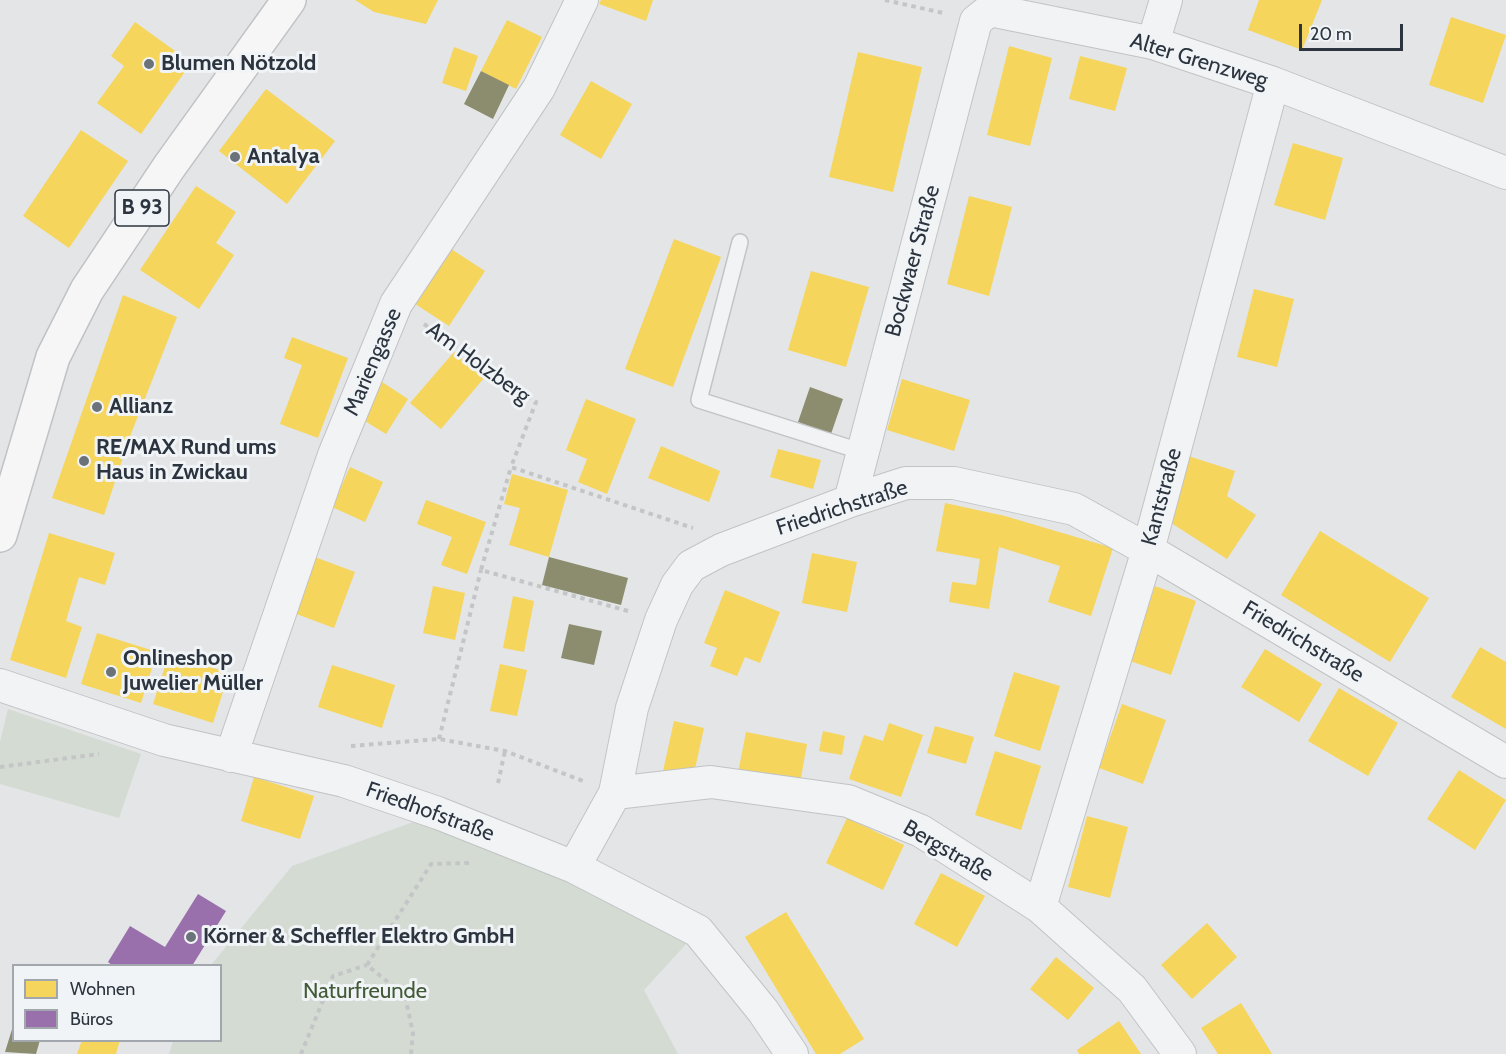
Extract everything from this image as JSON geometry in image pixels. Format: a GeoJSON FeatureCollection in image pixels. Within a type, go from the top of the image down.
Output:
{"type":"FeatureCollection","features":[{"type":"Feature","properties":{"kind":"main road","name":"B 93"},"geometry":{"type":"LineString","coordinates":[[0,535],[53,357],[87,290],[169,167],[289,0]]}},
{"type":"Feature","properties":{"kind":"street","name":"Mariengasse"},"geometry":{"type":"LineString","coordinates":[[231,756],[334,455],[396,304],[539,88],[582,0]]}},
{"type":"Feature","properties":{"kind":"street"},"geometry":{"type":"LineString","coordinates":[[1153,43],[1166,0]]}},
{"type":"Feature","properties":{"kind":"street","name":"Alter Grenzweg"},"geometry":{"type":"LineString","coordinates":[[976,21],[990,10],[1153,43],[1273,83],[1506,173]]}},
{"type":"Feature","properties":{"kind":"street","name":"Bockwaer Straße"},"geometry":{"type":"LineString","coordinates":[[850,501],[976,21]]}},
{"type":"Feature","properties":{"kind":"street","name":"Kantstraße"},"geometry":{"type":"LineString","coordinates":[[1040,907],[1148,550],[1273,83]]}},
{"type":"Feature","properties":{"kind":"street","name":"Friedrichstraße"},"geometry":{"type":"LineString","coordinates":[[574,867],[615,793],[632,708],[661,620],[677,585],[691,566],[722,550],[850,501],[906,483],[954,483],[1074,509],[1148,550],[1506,762]]}},
{"type":"Feature","properties":{"kind":"street","name":"Friedhofstraße"},"geometry":{"type":"LineString","coordinates":[[0,685],[164,740],[344,781],[438,813],[574,867],[698,931],[763,1011],[792,1054]]}},
{"type":"Feature","properties":{"kind":"street","name":"Bergstraße"},"geometry":{"type":"LineString","coordinates":[[615,793],[711,782],[848,801],[921,831],[1040,907],[1132,989],[1180,1054]]}},
{"type":"Feature","properties":{"kind":"lane"},"geometry":{"type":"LineString","coordinates":[[740,242],[699,400],[863,452]]}},
{"type":"Feature","properties":{"kind":"path"},"geometry":{"type":"LineString","coordinates":[[885,0],[976,21]]}},
{"type":"Feature","properties":{"kind":"path","name":"Am Holzberg"},"geometry":{"type":"LineString","coordinates":[[396,304],[536,402],[512,467],[481,570],[439,739]]}},
{"type":"Feature","properties":{"kind":"path"},"geometry":{"type":"LineString","coordinates":[[512,467],[698,529],[722,550]]}},
{"type":"Feature","properties":{"kind":"path"},"geometry":{"type":"LineString","coordinates":[[481,570],[661,620]]}},
{"type":"Feature","properties":{"kind":"path"},"geometry":{"type":"LineString","coordinates":[[0,767],[120,752],[135,729]]}},
{"type":"Feature","properties":{"kind":"path"},"geometry":{"type":"LineString","coordinates":[[347,747],[439,739],[505,751],[615,793]]}},
{"type":"Feature","properties":{"kind":"path"},"geometry":{"type":"LineString","coordinates":[[498,783],[505,751]]}},
{"type":"Feature","properties":{"kind":"path"},"geometry":{"type":"LineString","coordinates":[[301,1054],[333,975],[367,965],[430,864],[478,863]]}},
{"type":"Feature","properties":{"kind":"path"},"geometry":{"type":"LineString","coordinates":[[367,965],[405,996],[413,1032],[411,1054]]}},
{"type":"Feature","properties":{"kind":"green space"},"geometry":{"type":"Polygon","coordinates":[[[8,709],[141,754],[119,818],[0,784],[0,742],[8,709]]]}},
{"type":"Feature","properties":{"kind":"green space","name":"Naturfreunde"},"geometry":{"type":"Polygon","coordinates":[[[438,813],[698,931],[644,990],[678,1054],[169,1054],[173,1042],[222,1042],[222,964],[212,964],[292,866],[438,813]]]}},
{"type":"Feature","properties":{"kind":"building: Wohnen"},"geometry":{"type":"Polygon","coordinates":[[[355,0],[438,0],[426,24],[374,12],[355,0]]]}},
{"type":"Feature","properties":{"kind":"building: Wohnen"},"geometry":{"type":"Polygon","coordinates":[[[601,0],[653,0],[646,21],[599,4],[601,0]]]}},
{"type":"Feature","properties":{"kind":"building: Wohnen"},"geometry":{"type":"Polygon","coordinates":[[[1259,0],[1322,0],[1302,50],[1248,30],[1259,0]]]}},
{"type":"Feature","properties":{"kind":"building: Wohnen"},"geometry":{"type":"Polygon","coordinates":[[[1451,17],[1506,35],[1483,103],[1429,85],[1451,17]]]}},
{"type":"Feature","properties":{"kind":"building: Wohnen"},"geometry":{"type":"Polygon","coordinates":[[[507,20],[542,37],[516,89],[481,71],[507,20]]]}},
{"type":"Feature","properties":{"kind":"building: Wohnen"},"geometry":{"type":"Polygon","coordinates":[[[135,22],[182,56],[184,73],[141,134],[97,103],[124,66],[111,56],[135,22]]]}},
{"type":"Feature","properties":{"kind":"building: Wohnen"},"geometry":{"type":"Polygon","coordinates":[[[1009,46],[1052,58],[1030,146],[987,135],[1009,46]]]}},
{"type":"Feature","properties":{"kind":"building: Wohnen"},"geometry":{"type":"Polygon","coordinates":[[[454,47],[478,56],[466,91],[442,83],[454,47]]]}},
{"type":"Feature","properties":{"kind":"building: Wohnen"},"geometry":{"type":"Polygon","coordinates":[[[858,52],[922,67],[893,192],[829,177],[858,52]]]}},
{"type":"Feature","properties":{"kind":"building: Wohnen"},"geometry":{"type":"Polygon","coordinates":[[[1080,56],[1127,68],[1115,111],[1069,99],[1080,56]]]}},
{"type":"Feature","properties":{"kind":"building: Wohnen"},"geometry":{"type":"Polygon","coordinates":[[[591,81],[632,104],[601,159],[560,135],[591,81]]]}},
{"type":"Feature","properties":{"kind":"building: Wohnen"},"geometry":{"type":"Polygon","coordinates":[[[266,89],[335,141],[287,204],[219,151],[266,89]]]}},
{"type":"Feature","properties":{"kind":"building: Wohnen"},"geometry":{"type":"Polygon","coordinates":[[[81,130],[128,161],[69,248],[23,216],[81,130]]]}},
{"type":"Feature","properties":{"kind":"building: Wohnen"},"geometry":{"type":"Polygon","coordinates":[[[1293,143],[1343,158],[1325,220],[1274,205],[1293,143]]]}},
{"type":"Feature","properties":{"kind":"building: Wohnen"},"geometry":{"type":"Polygon","coordinates":[[[196,186],[236,212],[216,243],[234,255],[199,309],[140,270],[196,186]]]}},
{"type":"Feature","properties":{"kind":"building: Wohnen"},"geometry":{"type":"Polygon","coordinates":[[[969,196],[1012,207],[989,296],[947,284],[969,196]]]}},
{"type":"Feature","properties":{"kind":"building: Wohnen"},"geometry":{"type":"Polygon","coordinates":[[[674,239],[721,257],[673,387],[625,369],[674,239]]]}},
{"type":"Feature","properties":{"kind":"building: Wohnen"},"geometry":{"type":"Polygon","coordinates":[[[445,245],[485,271],[449,326],[409,300],[445,245]]]}},
{"type":"Feature","properties":{"kind":"building: Wohnen"},"geometry":{"type":"Polygon","coordinates":[[[811,271],[869,287],[846,367],[788,350],[811,271]]]}},
{"type":"Feature","properties":{"kind":"building: Wohnen"},"geometry":{"type":"Polygon","coordinates":[[[1254,289],[1294,299],[1277,367],[1237,357],[1254,289]]]}},
{"type":"Feature","properties":{"kind":"building: Wohnen"},"geometry":{"type":"Polygon","coordinates":[[[123,295],[177,317],[129,439],[104,515],[52,498],[123,295]]]}},
{"type":"Feature","properties":{"kind":"building: Wohnen"},"geometry":{"type":"Polygon","coordinates":[[[292,337],[348,358],[318,438],[280,424],[302,365],[284,358],[292,337]]]}},
{"type":"Feature","properties":{"kind":"building: Wohnen"},"geometry":{"type":"Polygon","coordinates":[[[454,352],[484,378],[441,429],[410,403],[454,352]]]}},
{"type":"Feature","properties":{"kind":"building: Wohnen"},"geometry":{"type":"Polygon","coordinates":[[[902,379],[970,400],[954,451],[887,430],[902,379]]]}},
{"type":"Feature","properties":{"kind":"building: Wohnen"},"geometry":{"type":"Polygon","coordinates":[[[382,382],[408,399],[386,434],[360,418],[382,382]]]}},
{"type":"Feature","properties":{"kind":"building: Wohnen"},"geometry":{"type":"Polygon","coordinates":[[[586,399],[636,419],[607,494],[578,482],[587,459],[566,450],[586,399]]]}},
{"type":"Feature","properties":{"kind":"building: Wohnen"},"geometry":{"type":"Polygon","coordinates":[[[661,446],[720,471],[709,502],[648,478],[661,446]]]}},
{"type":"Feature","properties":{"kind":"building: Wohnen"},"geometry":{"type":"Polygon","coordinates":[[[778,449],[821,460],[813,489],[770,477],[778,449]]]}},
{"type":"Feature","properties":{"kind":"building: Wohnen"},"geometry":{"type":"Polygon","coordinates":[[[1185,455],[1235,471],[1227,496],[1256,515],[1227,559],[1165,519],[1185,455]]]}},
{"type":"Feature","properties":{"kind":"building: Wohnen"},"geometry":{"type":"Polygon","coordinates":[[[350,467],[383,482],[365,522],[332,507],[350,467]]]}},
{"type":"Feature","properties":{"kind":"building: Wohnen"},"geometry":{"type":"Polygon","coordinates":[[[512,474],[568,490],[549,557],[509,545],[520,508],[504,504],[512,474]]]}},
{"type":"Feature","properties":{"kind":"building: Wohnen"},"geometry":{"type":"Polygon","coordinates":[[[426,500],[486,522],[467,574],[441,565],[452,537],[417,524],[426,500]]]}},
{"type":"Feature","properties":{"kind":"building: Wohnen"},"geometry":{"type":"Polygon","coordinates":[[[945,503],[1005,516],[1113,548],[1091,616],[1048,602],[1060,566],[999,547],[989,609],[949,602],[952,582],[976,585],[980,559],[936,551],[945,503]]]}},
{"type":"Feature","properties":{"kind":"building: Wohnen"},"geometry":{"type":"Polygon","coordinates":[[[1320,531],[1429,598],[1390,662],[1281,595],[1320,531]]]}},
{"type":"Feature","properties":{"kind":"building: Wohnen"},"geometry":{"type":"Polygon","coordinates":[[[49,533],[115,553],[105,585],[79,577],[66,621],[82,627],[66,678],[10,660],[49,533]]]}},
{"type":"Feature","properties":{"kind":"building: Wohnen"},"geometry":{"type":"Polygon","coordinates":[[[812,553],[857,562],[847,612],[802,603],[812,553]]]}},
{"type":"Feature","properties":{"kind":"building: Wohnen"},"geometry":{"type":"Polygon","coordinates":[[[312,556],[355,572],[334,628],[291,612],[312,556]]]}},
{"type":"Feature","properties":{"kind":"building: Wohnen"},"geometry":{"type":"Polygon","coordinates":[[[433,586],[465,593],[455,640],[423,633],[433,586]]]}},
{"type":"Feature","properties":{"kind":"building: Wohnen"},"geometry":{"type":"Polygon","coordinates":[[[1155,586],[1196,601],[1171,675],[1130,661],[1155,586]]]}},
{"type":"Feature","properties":{"kind":"building: Wohnen"},"geometry":{"type":"Polygon","coordinates":[[[725,590],[780,612],[760,663],[745,657],[737,676],[710,666],[717,648],[704,643],[725,590]]]}},
{"type":"Feature","properties":{"kind":"building: Wohnen"},"geometry":{"type":"Polygon","coordinates":[[[513,596],[534,601],[524,652],[503,648],[513,596]]]}},
{"type":"Feature","properties":{"kind":"building: Wohnen"},"geometry":{"type":"Polygon","coordinates":[[[97,633],[157,652],[141,703],[81,684],[97,633]]]}},
{"type":"Feature","properties":{"kind":"building: Wohnen"},"geometry":{"type":"Polygon","coordinates":[[[1480,647],[1506,662],[1506,729],[1451,697],[1480,647]]]}},
{"type":"Feature","properties":{"kind":"building: Wohnen"},"geometry":{"type":"Polygon","coordinates":[[[1265,649],[1322,684],[1299,722],[1241,687],[1265,649]]]}},
{"type":"Feature","properties":{"kind":"building: Wohnen"},"geometry":{"type":"Polygon","coordinates":[[[169,654],[229,673],[213,723],[153,704],[169,654]]]}},
{"type":"Feature","properties":{"kind":"building: Wohnen"},"geometry":{"type":"Polygon","coordinates":[[[500,664],[527,670],[517,716],[490,711],[500,664]]]}},
{"type":"Feature","properties":{"kind":"building: Wohnen"},"geometry":{"type":"Polygon","coordinates":[[[332,665],[395,685],[382,728],[318,707],[332,665]]]}},
{"type":"Feature","properties":{"kind":"building: Wohnen"},"geometry":{"type":"Polygon","coordinates":[[[1014,672],[1060,686],[1040,751],[994,736],[1014,672]]]}},
{"type":"Feature","properties":{"kind":"building: Wohnen"},"geometry":{"type":"Polygon","coordinates":[[[1339,688],[1398,723],[1368,776],[1308,741],[1339,688]]]}},
{"type":"Feature","properties":{"kind":"building: Wohnen"},"geometry":{"type":"Polygon","coordinates":[[[1122,704],[1166,720],[1143,784],[1099,768],[1122,704]]]}},
{"type":"Feature","properties":{"kind":"building: Wohnen"},"geometry":{"type":"Polygon","coordinates":[[[674,721],[704,728],[693,778],[663,771],[674,721]]]}},
{"type":"Feature","properties":{"kind":"building: Wohnen"},"geometry":{"type":"Polygon","coordinates":[[[889,723],[923,735],[901,797],[849,779],[864,735],[883,741],[889,723]]]}},
{"type":"Feature","properties":{"kind":"building: Wohnen"},"geometry":{"type":"Polygon","coordinates":[[[935,726],[974,737],[966,764],[927,753],[935,726]]]}},
{"type":"Feature","properties":{"kind":"building: Wohnen"},"geometry":{"type":"Polygon","coordinates":[[[823,731],[845,736],[842,755],[819,751],[823,731]]]}},
{"type":"Feature","properties":{"kind":"building: Wohnen"},"geometry":{"type":"Polygon","coordinates":[[[746,732],[807,744],[799,789],[737,778],[746,732]]]}},
{"type":"Feature","properties":{"kind":"building: Wohnen"},"geometry":{"type":"Polygon","coordinates":[[[995,751],[1041,766],[1021,830],[975,815],[995,751]]]}},
{"type":"Feature","properties":{"kind":"building: Wohnen"},"geometry":{"type":"Polygon","coordinates":[[[1459,770],[1506,800],[1475,850],[1427,819],[1459,770]]]}},
{"type":"Feature","properties":{"kind":"building: Wohnen"},"geometry":{"type":"Polygon","coordinates":[[[254,777],[314,796],[300,839],[241,821],[254,777]]]}},
{"type":"Feature","properties":{"kind":"building: Wohnen"},"geometry":{"type":"Polygon","coordinates":[[[1087,816],[1128,827],[1110,898],[1068,887],[1087,816]]]}},
{"type":"Feature","properties":{"kind":"building: Wohnen"},"geometry":{"type":"Polygon","coordinates":[[[847,818],[904,845],[883,890],[826,863],[847,818]]]}},
{"type":"Feature","properties":{"kind":"building: Wohnen"},"geometry":{"type":"Polygon","coordinates":[[[941,873],[985,896],[957,947],[914,924],[941,873]]]}},
{"type":"Feature","properties":{"kind":"building: Wohnen"},"geometry":{"type":"Polygon","coordinates":[[[786,912],[864,1039],[840,1054],[816,1054],[745,937],[786,912]]]}},
{"type":"Feature","properties":{"kind":"building: Wohnen"},"geometry":{"type":"Polygon","coordinates":[[[1207,923],[1237,957],[1192,999],[1161,965],[1207,923]]]}},
{"type":"Feature","properties":{"kind":"building: Wohnen"},"geometry":{"type":"Polygon","coordinates":[[[1056,957],[1094,988],[1068,1020],[1030,989],[1056,957]]]}},
{"type":"Feature","properties":{"kind":"building: Wohnen"},"geometry":{"type":"Polygon","coordinates":[[[1241,1003],[1272,1054],[1218,1054],[1201,1028],[1241,1003]]]}},
{"type":"Feature","properties":{"kind":"building: Wohnen"},"geometry":{"type":"Polygon","coordinates":[[[1119,1021],[1141,1054],[1079,1054],[1077,1050],[1119,1021]]]}},
{"type":"Feature","properties":{"kind":"building: Wohnen"},"geometry":{"type":"Polygon","coordinates":[[[81,1042],[119,1042],[116,1054],[77,1054],[81,1042]]]}},
{"type":"Feature","properties":{"kind":"building: Büros","name":"Körner & Scheffler Elektro GmbH"},"geometry":{"type":"Polygon","coordinates":[[[198,894],[226,911],[193,964],[110,964],[108,962],[130,926],[165,947],[198,894]]]}},
{"type":"Feature","properties":{"kind":"building: Industrie"},"geometry":{"type":"Polygon","coordinates":[[[481,71],[509,85],[493,119],[464,104],[481,71]]]}},
{"type":"Feature","properties":{"kind":"building: Industrie"},"geometry":{"type":"Polygon","coordinates":[[[810,387],[843,399],[831,434],[798,422],[810,387]]]}},
{"type":"Feature","properties":{"kind":"building: Industrie"},"geometry":{"type":"Polygon","coordinates":[[[549,557],[628,578],[621,605],[542,585],[549,557]]]}},
{"type":"Feature","properties":{"kind":"building: Industrie"},"geometry":{"type":"Polygon","coordinates":[[[569,624],[602,631],[594,665],[561,658],[569,624]]]}},
{"type":"Feature","properties":{"kind":"building: Industrie"},"geometry":{"type":"Polygon","coordinates":[[[12,1029],[12,1042],[39,1042],[36,1054],[5,1052],[12,1029]]]}},
{"type":"Feature","properties":{"kind":"place","name":"Blumen Nötzold"},"geometry":{"type":"Point","coordinates":[149,64]}},
{"type":"Feature","properties":{"kind":"place","name":"Antalya"},"geometry":{"type":"Point","coordinates":[235,157]}},
{"type":"Feature","properties":{"kind":"place","name":"Allianz"},"geometry":{"type":"Point","coordinates":[97,407]}},
{"type":"Feature","properties":{"kind":"place","name":"RE/MAX Rund ums Haus in Zwickau"},"geometry":{"type":"Point","coordinates":[84,461]}},
{"type":"Feature","properties":{"kind":"place","name":"Onlineshop Juwelier Müller"},"geometry":{"type":"Point","coordinates":[111,672]}},
{"type":"Feature","properties":{"kind":"place","name":"Körner & Scheffler Elektro GmbH"},"geometry":{"type":"Point","coordinates":[191,937]}}]}
